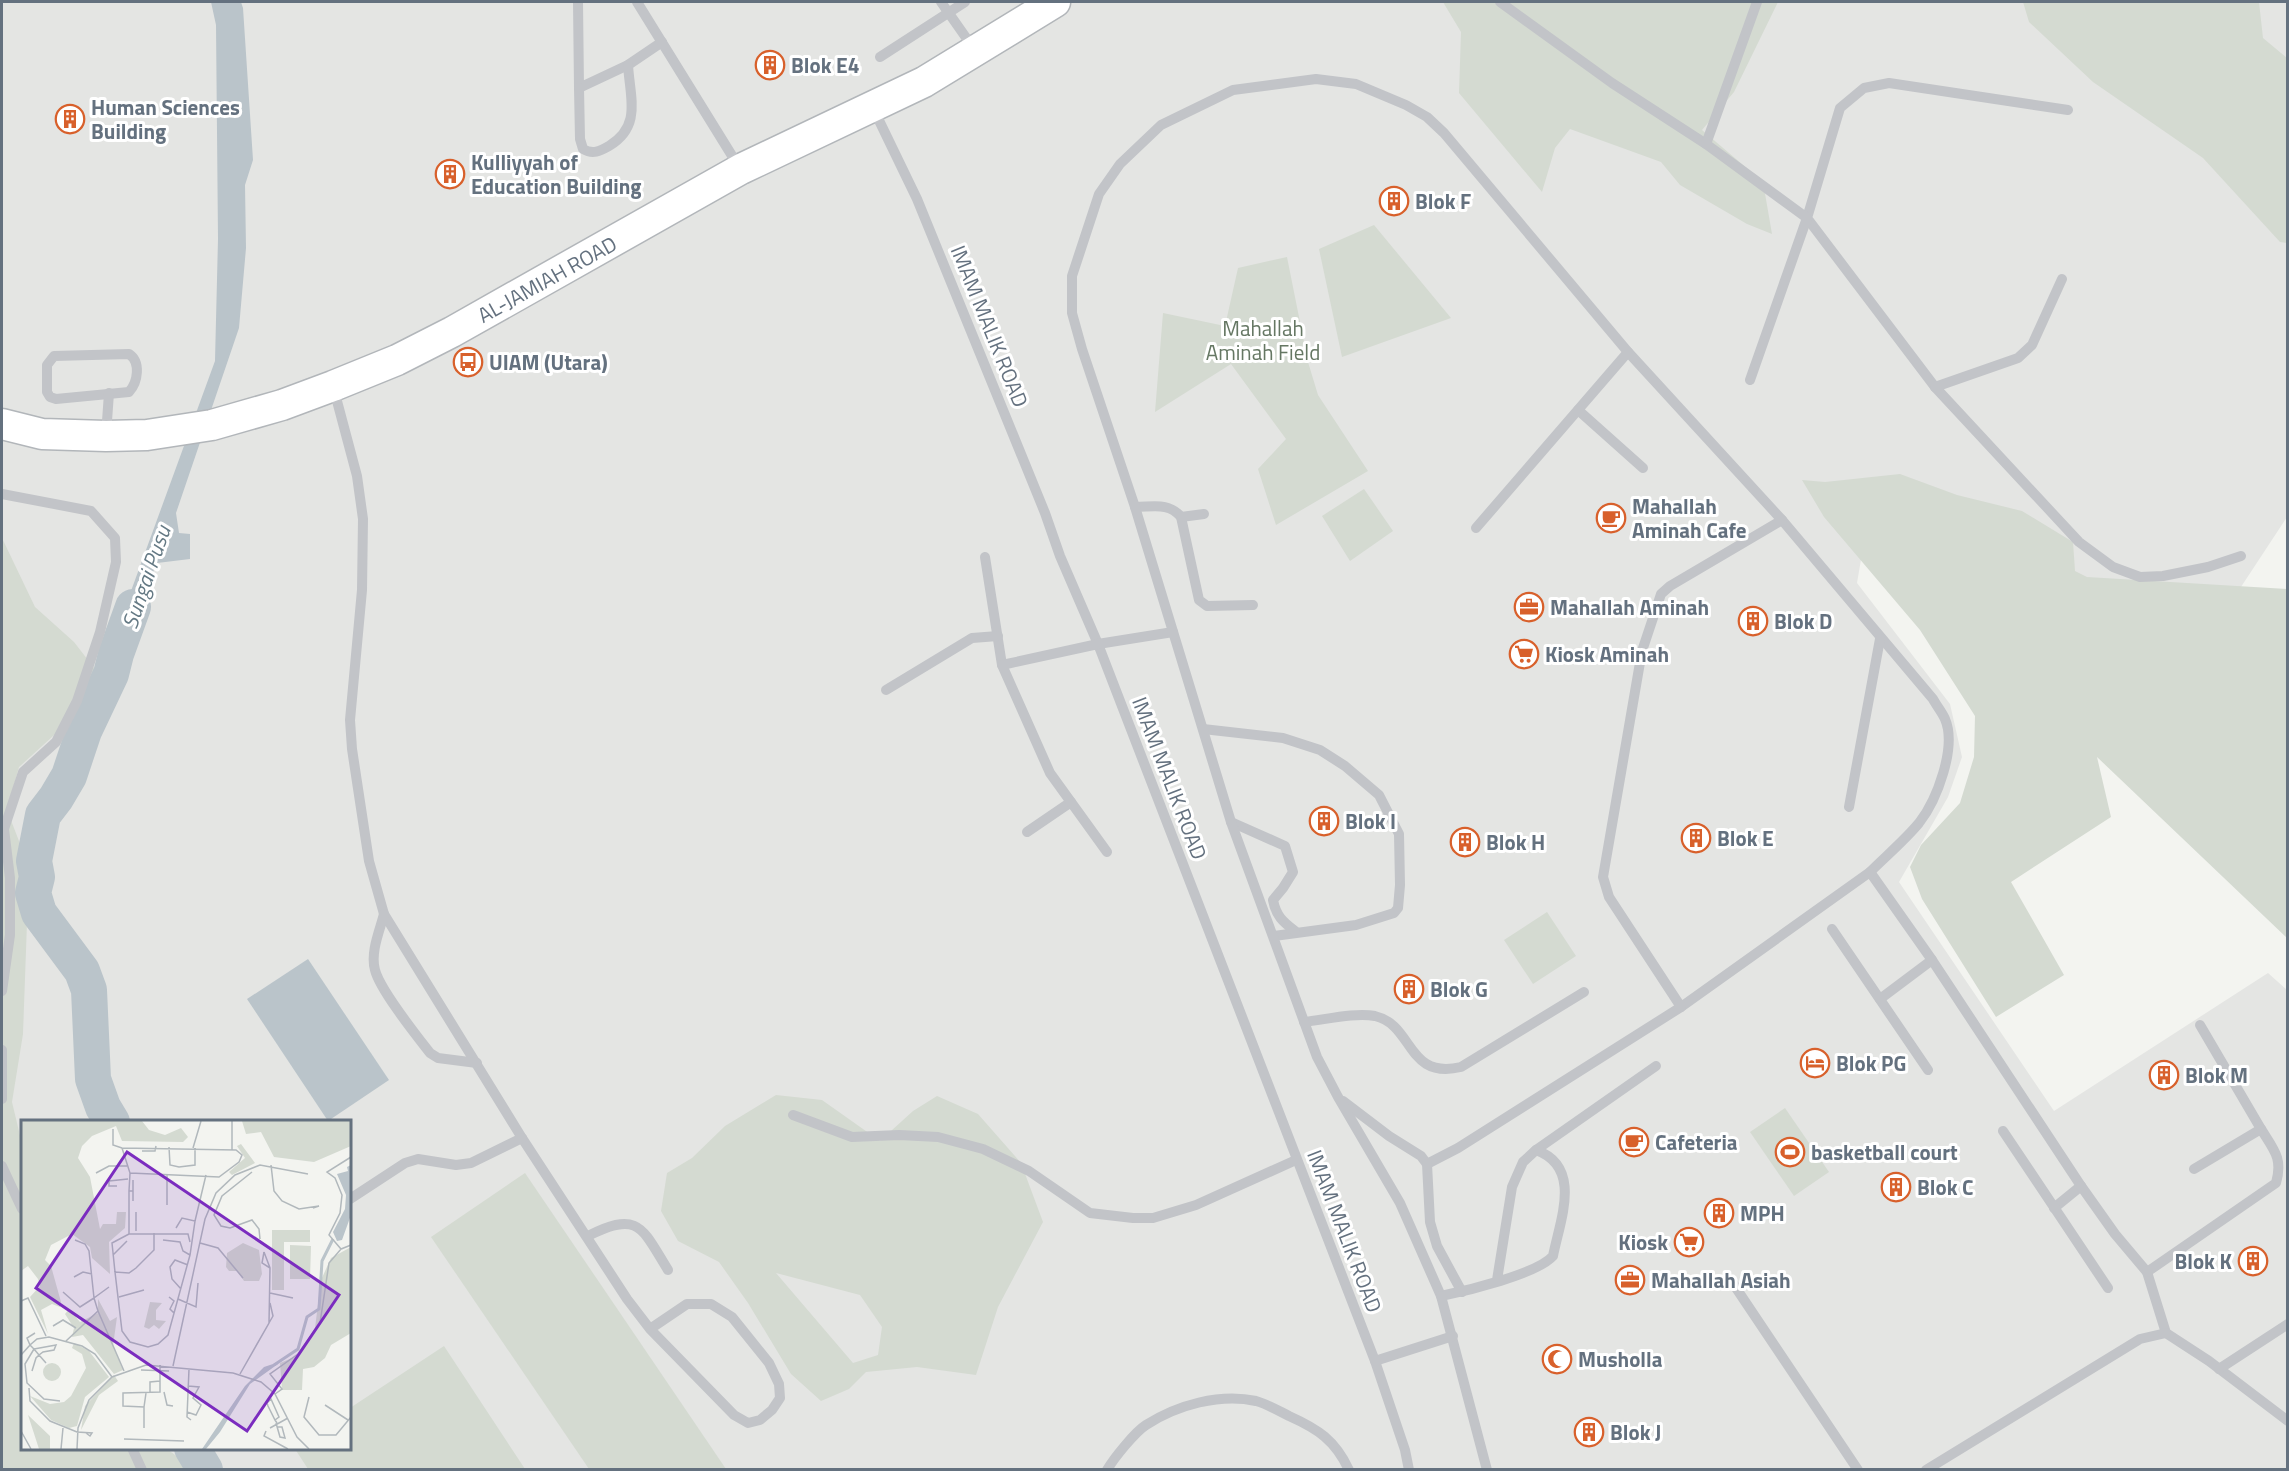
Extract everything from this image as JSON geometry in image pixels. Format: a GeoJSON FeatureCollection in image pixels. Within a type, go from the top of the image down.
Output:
{"type":"FeatureCollection","features":[{"type":"Feature","properties":{"kind":"street","name":"AL-JAMIAH ROAD"},"geometry":{"type":"LineString","coordinates":[[2,424],[42,434],[147,435],[212,425],[282,405],[333,386],[397,360],[452,332],[741,170],[924,82],[1055,2]]}},
{"type":"Feature","properties":{"kind":"lane"},"geometry":{"type":"LineString","coordinates":[[578,2],[580,140],[584,149],[590,153],[599,152],[621,138],[629,128],[632,117],[628,65]]}},
{"type":"Feature","properties":{"kind":"lane"},"geometry":{"type":"LineString","coordinates":[[637,2],[741,170]]}},
{"type":"Feature","properties":{"kind":"lane"},"geometry":{"type":"LineString","coordinates":[[941,2],[976,52]]}},
{"type":"Feature","properties":{"kind":"lane"},"geometry":{"type":"LineString","coordinates":[[880,57],[965,2]]}},
{"type":"Feature","properties":{"kind":"lane"},"geometry":{"type":"LineString","coordinates":[[1500,2],[1612,83],[1706,144],[1807,218],[1935,387],[2079,542],[2113,567],[2140,577],[2163,576],[2208,567],[2241,556]]}},
{"type":"Feature","properties":{"kind":"lane"},"geometry":{"type":"LineString","coordinates":[[1706,144],[1757,2]]}},
{"type":"Feature","properties":{"kind":"lane"},"geometry":{"type":"LineString","coordinates":[[579,88],[628,65],[662,42]]}},
{"type":"Feature","properties":{"kind":"lane"},"geometry":{"type":"LineString","coordinates":[[1427,1164],[1458,1148],[1681,1007],[1870,872],[1920,822],[1937,791],[1947,759],[1948,740],[1945,719],[1932,699],[1782,520],[1628,352],[1444,133],[1427,117],[1406,105],[1356,84],[1316,79],[1233,90],[1161,125],[1120,164],[1099,194],[1072,276],[1072,313],[1135,507],[1231,822],[1317,1057],[1400,1203],[1441,1296],[1487,1470]]}},
{"type":"Feature","properties":{"kind":"lane"},"geometry":{"type":"LineString","coordinates":[[1750,380],[1807,218],[1840,108],[1864,88],[1889,83],[2068,110]]}},
{"type":"Feature","properties":{"kind":"lane","name":"IMAM MALIK ROAD"},"geometry":{"type":"LineString","coordinates":[[873,108],[917,199],[1041,502],[1060,556],[1098,644],[1375,1361],[1405,1450],[1409,1470]]}},
{"type":"Feature","properties":{"kind":"lane"},"geometry":{"type":"LineString","coordinates":[[1935,387],[2018,358],[2032,345],[2062,279]]}},
{"type":"Feature","properties":{"kind":"lane"},"geometry":{"type":"LineString","coordinates":[[1476,528],[1628,352]]}},
{"type":"Feature","properties":{"kind":"lane"},"geometry":{"type":"LineString","coordinates":[[129,354],[135,361],[137,379],[135,385],[129,392],[109,393],[56,399],[51,397],[47,392],[46,364],[54,356],[129,354]]}},
{"type":"Feature","properties":{"kind":"lane"},"geometry":{"type":"LineString","coordinates":[[333,386],[357,476],[363,519],[362,590],[350,720],[352,749],[369,861],[384,914],[522,1138],[627,1299],[650,1329],[734,1415],[748,1423],[760,1420],[772,1410],[780,1398],[779,1384],[769,1363],[732,1317],[711,1304],[687,1304],[650,1329]]}},
{"type":"Feature","properties":{"kind":"lane"},"geometry":{"type":"LineString","coordinates":[[106,436],[109,393]]}},
{"type":"Feature","properties":{"kind":"lane"},"geometry":{"type":"LineString","coordinates":[[1578,410],[1643,468]]}},
{"type":"Feature","properties":{"kind":"lane"},"geometry":{"type":"LineString","coordinates":[[2,494],[91,511],[115,538],[116,562],[100,632],[76,701],[56,742],[23,772],[3,829],[10,879],[10,935],[2,991]]}},
{"type":"Feature","properties":{"kind":"lane"},"geometry":{"type":"LineString","coordinates":[[1135,507],[1166,507],[1175,509],[1181,517],[1199,600],[1207,606],[1252,605]]}},
{"type":"Feature","properties":{"kind":"lane"},"geometry":{"type":"LineString","coordinates":[[1181,517],[1204,514]]}},
{"type":"Feature","properties":{"kind":"lane"},"geometry":{"type":"LineString","coordinates":[[1681,1007],[1609,897],[1603,878],[1642,651],[1661,594],[1670,585],[1782,520]]}},
{"type":"Feature","properties":{"kind":"lane"},"geometry":{"type":"LineString","coordinates":[[985,556],[1002,664],[1050,773],[1107,852]]}},
{"type":"Feature","properties":{"kind":"lane"},"geometry":{"type":"LineString","coordinates":[[1002,664],[1098,644],[1173,632]]}},
{"type":"Feature","properties":{"kind":"lane"},"geometry":{"type":"LineString","coordinates":[[886,690],[972,638],[998,636]]}},
{"type":"Feature","properties":{"kind":"lane"},"geometry":{"type":"LineString","coordinates":[[1849,807],[1880,639]]}},
{"type":"Feature","properties":{"kind":"lane"},"geometry":{"type":"LineString","coordinates":[[1203,729],[1283,738],[1320,750],[1345,766],[1379,795],[1400,834],[1400,885],[1398,908],[1394,913],[1356,925],[1295,931],[1274,936]]}},
{"type":"Feature","properties":{"kind":"lane"},"geometry":{"type":"LineString","coordinates":[[1027,832],[1071,802]]}},
{"type":"Feature","properties":{"kind":"lane"},"geometry":{"type":"LineString","coordinates":[[1231,822],[1285,846],[1293,872],[1273,900],[1280,920],[1295,931]]}},
{"type":"Feature","properties":{"kind":"lane"},"geometry":{"type":"LineString","coordinates":[[1870,872],[1932,960],[2081,1186],[2115,1234],[2147,1272],[2166,1333],[2219,1369],[2288,1421]]}},
{"type":"Feature","properties":{"kind":"lane"},"geometry":{"type":"LineString","coordinates":[[384,914],[374,955],[375,970],[384,988],[430,1053],[438,1058],[477,1063]]}},
{"type":"Feature","properties":{"kind":"lane"},"geometry":{"type":"LineString","coordinates":[[1832,929],[1928,1070]]}},
{"type":"Feature","properties":{"kind":"lane"},"geometry":{"type":"LineString","coordinates":[[1880,999],[1932,960]]}},
{"type":"Feature","properties":{"kind":"lane"},"geometry":{"type":"LineString","coordinates":[[1304,1022],[1375,1016],[1393,1025],[1419,1059],[1429,1067],[1446,1071],[1461,1067],[1584,992]]}},
{"type":"Feature","properties":{"kind":"lane"},"geometry":{"type":"LineString","coordinates":[[2147,1272],[2276,1183],[2280,1169],[2278,1158],[2200,1025]]}},
{"type":"Feature","properties":{"kind":"lane"},"geometry":{"type":"LineString","coordinates":[[2,1050],[2,1099]]}},
{"type":"Feature","properties":{"kind":"lane"},"geometry":{"type":"LineString","coordinates":[[1497,1280],[1512,1187],[1523,1162],[1536,1150],[1656,1066]]}},
{"type":"Feature","properties":{"kind":"lane"},"geometry":{"type":"LineString","coordinates":[[1338,1097],[1389,1136],[1421,1156],[1427,1164],[1430,1222],[1437,1246],[1462,1292]]}},
{"type":"Feature","properties":{"kind":"lane"},"geometry":{"type":"LineString","coordinates":[[793,1115],[852,1137],[899,1135],[938,1137],[984,1149],[1029,1171],[1090,1213],[1133,1218],[1153,1218],[1196,1205],[1296,1160]]}},
{"type":"Feature","properties":{"kind":"lane"},"geometry":{"type":"LineString","coordinates":[[2194,1169],[2261,1129]]}},
{"type":"Feature","properties":{"kind":"lane"},"geometry":{"type":"LineString","coordinates":[[2002,1131],[2108,1288]]}},
{"type":"Feature","properties":{"kind":"lane"},"geometry":{"type":"LineString","coordinates":[[351,1198],[405,1163],[418,1159],[456,1165],[471,1163],[522,1138]]}},
{"type":"Feature","properties":{"kind":"lane"},"geometry":{"type":"LineString","coordinates":[[1441,1296],[1462,1292],[1531,1270],[1547,1262],[1552,1256],[1566,1191],[1563,1176],[1555,1162],[1536,1150]]}},
{"type":"Feature","properties":{"kind":"lane"},"geometry":{"type":"LineString","coordinates":[[2,1166],[21,1207]]}},
{"type":"Feature","properties":{"kind":"lane"},"geometry":{"type":"LineString","coordinates":[[2054,1208],[2081,1186]]}},
{"type":"Feature","properties":{"kind":"lane"},"geometry":{"type":"LineString","coordinates":[[588,1236],[610,1225],[624,1222],[640,1228],[647,1235],[668,1270]]}},
{"type":"Feature","properties":{"kind":"lane"},"geometry":{"type":"LineString","coordinates":[[1730,1279],[1858,1470]]}},
{"type":"Feature","properties":{"kind":"lane"},"geometry":{"type":"LineString","coordinates":[[2219,1369],[2288,1324]]}},
{"type":"Feature","properties":{"kind":"lane"},"geometry":{"type":"LineString","coordinates":[[1926,1470],[2140,1339],[2166,1333]]}},
{"type":"Feature","properties":{"kind":"lane"},"geometry":{"type":"LineString","coordinates":[[1375,1361],[1453,1336]]}},
{"type":"Feature","properties":{"kind":"lane"},"geometry":{"type":"LineString","coordinates":[[1107,1470],[1145,1425],[1178,1410],[1221,1398],[1257,1401],[1305,1423],[1328,1437],[1349,1470]]}},
{"type":"Feature","properties":{"kind":"lane"},"geometry":{"type":"LineString","coordinates":[[132,1450],[142,1470]]}},
{"type":"Feature","properties":{"kind":"shaded area"},"geometry":{"type":"Polygon","coordinates":[[[2,2],[2287,2],[2287,517],[2212,631],[1865,536],[1857,583],[1950,704],[1962,757],[1948,797],[1899,882],[2054,1111],[2268,973],[2287,990],[2287,1469],[2,1470],[2,2]]]}},
{"type":"Feature","properties":{"kind":"green space"},"geometry":{"type":"Polygon","coordinates":[[[1443,2],[1778,2],[1734,92],[1702,130],[1763,182],[1772,234],[1747,224],[1680,185],[1661,162],[1570,129],[1555,148],[1542,192],[1459,93],[1461,32],[1443,2]]]}},
{"type":"Feature","properties":{"kind":"green space"},"geometry":{"type":"Polygon","coordinates":[[[2023,2],[2259,2],[2263,38],[2287,58],[2287,243],[2280,242],[2203,158],[2093,82],[2029,22],[2023,2]]]}},
{"type":"Feature","properties":{"kind":"green space"},"geometry":{"type":"Polygon","coordinates":[[[1374,225],[1451,318],[1342,357],[1319,249],[1374,225]]]}},
{"type":"Feature","properties":{"kind":"green space","name":"Mahallah Aminah Field"},"geometry":{"type":"Polygon","coordinates":[[[1287,257],[1308,362],[1318,395],[1368,471],[1276,525],[1258,469],[1286,439],[1231,364],[1155,412],[1163,313],[1225,326],[1238,268],[1287,257]]]}},
{"type":"Feature","properties":{"kind":"green space"},"geometry":{"type":"Polygon","coordinates":[[[1900,474],[1957,495],[2022,511],[2073,542],[2075,571],[2087,577],[2287,589],[2287,938],[2097,757],[2111,817],[2011,882],[2064,975],[1996,1017],[1922,899],[1910,867],[1921,845],[1960,803],[1974,757],[1975,716],[1920,630],[1824,517],[1802,480],[1825,482],[1900,474]]]}},
{"type":"Feature","properties":{"kind":"green space"},"geometry":{"type":"Polygon","coordinates":[[[1364,489],[1393,531],[1350,561],[1322,516],[1364,489]]]}},
{"type":"Feature","properties":{"kind":"green space"},"geometry":{"type":"Polygon","coordinates":[[[2,538],[35,607],[74,642],[98,673],[75,716],[19,767],[7,810],[29,867],[23,1034],[12,1102],[21,1140],[21,1450],[168,1450],[179,1458],[187,1469],[2,1469],[2,538]]]}},
{"type":"Feature","properties":{"kind":"green space"},"geometry":{"type":"Polygon","coordinates":[[[1547,912],[1576,956],[1533,984],[1504,940],[1547,912]]]}},
{"type":"Feature","properties":{"kind":"green space"},"geometry":{"type":"Polygon","coordinates":[[[776,1095],[822,1100],[880,1141],[913,1111],[937,1096],[978,1114],[1021,1163],[1043,1222],[998,1307],[976,1375],[917,1367],[866,1372],[849,1389],[821,1401],[791,1374],[748,1303],[719,1262],[678,1241],[661,1211],[667,1173],[692,1158],[725,1126],[776,1095]],[[776,1273],[853,1363],[878,1355],[882,1327],[860,1295],[776,1273]]]}},
{"type":"Feature","properties":{"kind":"green space","name":"basketball court"},"geometry":{"type":"Polygon","coordinates":[[[1785,1108],[1829,1172],[1794,1196],[1750,1132],[1785,1108]]]}},
{"type":"Feature","properties":{"kind":"green space"},"geometry":{"type":"Polygon","coordinates":[[[525,1173],[726,1469],[589,1469],[431,1237],[525,1173]]]}},
{"type":"Feature","properties":{"kind":"green space"},"geometry":{"type":"Polygon","coordinates":[[[444,1346],[525,1469],[308,1469],[296,1450],[351,1450],[351,1407],[444,1346]]]}},
{"type":"Feature","properties":{"kind":"water"},"geometry":{"type":"Polygon","coordinates":[[[211,2],[241,2],[243,8],[253,160],[245,185],[246,248],[239,328],[176,513],[179,533],[190,534],[190,559],[157,563],[150,579],[152,594],[136,603],[124,654],[108,654],[215,361],[218,239],[216,25],[211,2]]]}},
{"type":"Feature","properties":{"kind":"water"},"geometry":{"type":"Polygon","coordinates":[[[308,959],[389,1080],[327,1120],[247,999],[308,959]]]}},
{"type":"Feature","properties":{"kind":"waterway","name":"Sungai Pusu"},"geometry":{"type":"LineString","coordinates":[[111,1120],[103,1107],[93,1079],[89,990],[82,971],[39,913],[33,893],[37,877],[34,861],[43,815],[69,776],[84,731],[111,674],[133,607]]}},
{"type":"Feature","properties":{"kind":"waterway","name":"Sungai Pusu"},"geometry":{"type":"LineString","coordinates":[[193,1450],[205,1470]]}},
{"type":"Feature","properties":{"kind":"place","name":"Blok E4"},"geometry":{"type":"Point","coordinates":[770,65]}},
{"type":"Feature","properties":{"kind":"place","name":"Human Sciences Building"},"geometry":{"type":"Point","coordinates":[70,119]}},
{"type":"Feature","properties":{"kind":"place","name":"Kulliyyah of Education Building"},"geometry":{"type":"Point","coordinates":[450,174]}},
{"type":"Feature","properties":{"kind":"place","name":"Blok F"},"geometry":{"type":"Point","coordinates":[1394,201]}},
{"type":"Feature","properties":{"kind":"place","name":"UIAM (Utara)"},"geometry":{"type":"Point","coordinates":[468,362]}},
{"type":"Feature","properties":{"kind":"place","name":"Mahallah Aminah Cafe"},"geometry":{"type":"Point","coordinates":[1611,518]}},
{"type":"Feature","properties":{"kind":"place","name":"Mahallah Aminah"},"geometry":{"type":"Point","coordinates":[1529,607]}},
{"type":"Feature","properties":{"kind":"place","name":"Blok D"},"geometry":{"type":"Point","coordinates":[1753,621]}},
{"type":"Feature","properties":{"kind":"place","name":"Kiosk Aminah"},"geometry":{"type":"Point","coordinates":[1524,654]}},
{"type":"Feature","properties":{"kind":"place","name":"Blok I"},"geometry":{"type":"Point","coordinates":[1324,821]}},
{"type":"Feature","properties":{"kind":"place","name":"Blok E"},"geometry":{"type":"Point","coordinates":[1696,838]}},
{"type":"Feature","properties":{"kind":"place","name":"Blok H"},"geometry":{"type":"Point","coordinates":[1465,842]}},
{"type":"Feature","properties":{"kind":"place","name":"Blok G"},"geometry":{"type":"Point","coordinates":[1409,989]}},
{"type":"Feature","properties":{"kind":"place","name":"Blok PG"},"geometry":{"type":"Point","coordinates":[1815,1063]}},
{"type":"Feature","properties":{"kind":"place","name":"Blok M"},"geometry":{"type":"Point","coordinates":[2164,1075]}},
{"type":"Feature","properties":{"kind":"place","name":"Cafeteria"},"geometry":{"type":"Point","coordinates":[1634,1142]}},
{"type":"Feature","properties":{"kind":"place","name":"basketball court"},"geometry":{"type":"Point","coordinates":[1790,1152]}},
{"type":"Feature","properties":{"kind":"place","name":"Blok C"},"geometry":{"type":"Point","coordinates":[1896,1187]}},
{"type":"Feature","properties":{"kind":"place","name":"MPH"},"geometry":{"type":"Point","coordinates":[1719,1213]}},
{"type":"Feature","properties":{"kind":"place","name":"Kiosk"},"geometry":{"type":"Point","coordinates":[1689,1242]}},
{"type":"Feature","properties":{"kind":"place","name":"Blok K"},"geometry":{"type":"Point","coordinates":[2253,1261]}},
{"type":"Feature","properties":{"kind":"place","name":"Mahallah Asiah"},"geometry":{"type":"Point","coordinates":[1630,1280]}},
{"type":"Feature","properties":{"kind":"place","name":"Musholla"},"geometry":{"type":"Point","coordinates":[1557,1359]}},
{"type":"Feature","properties":{"kind":"place","name":"Blok J"},"geometry":{"type":"Point","coordinates":[1589,1432]}}]}
